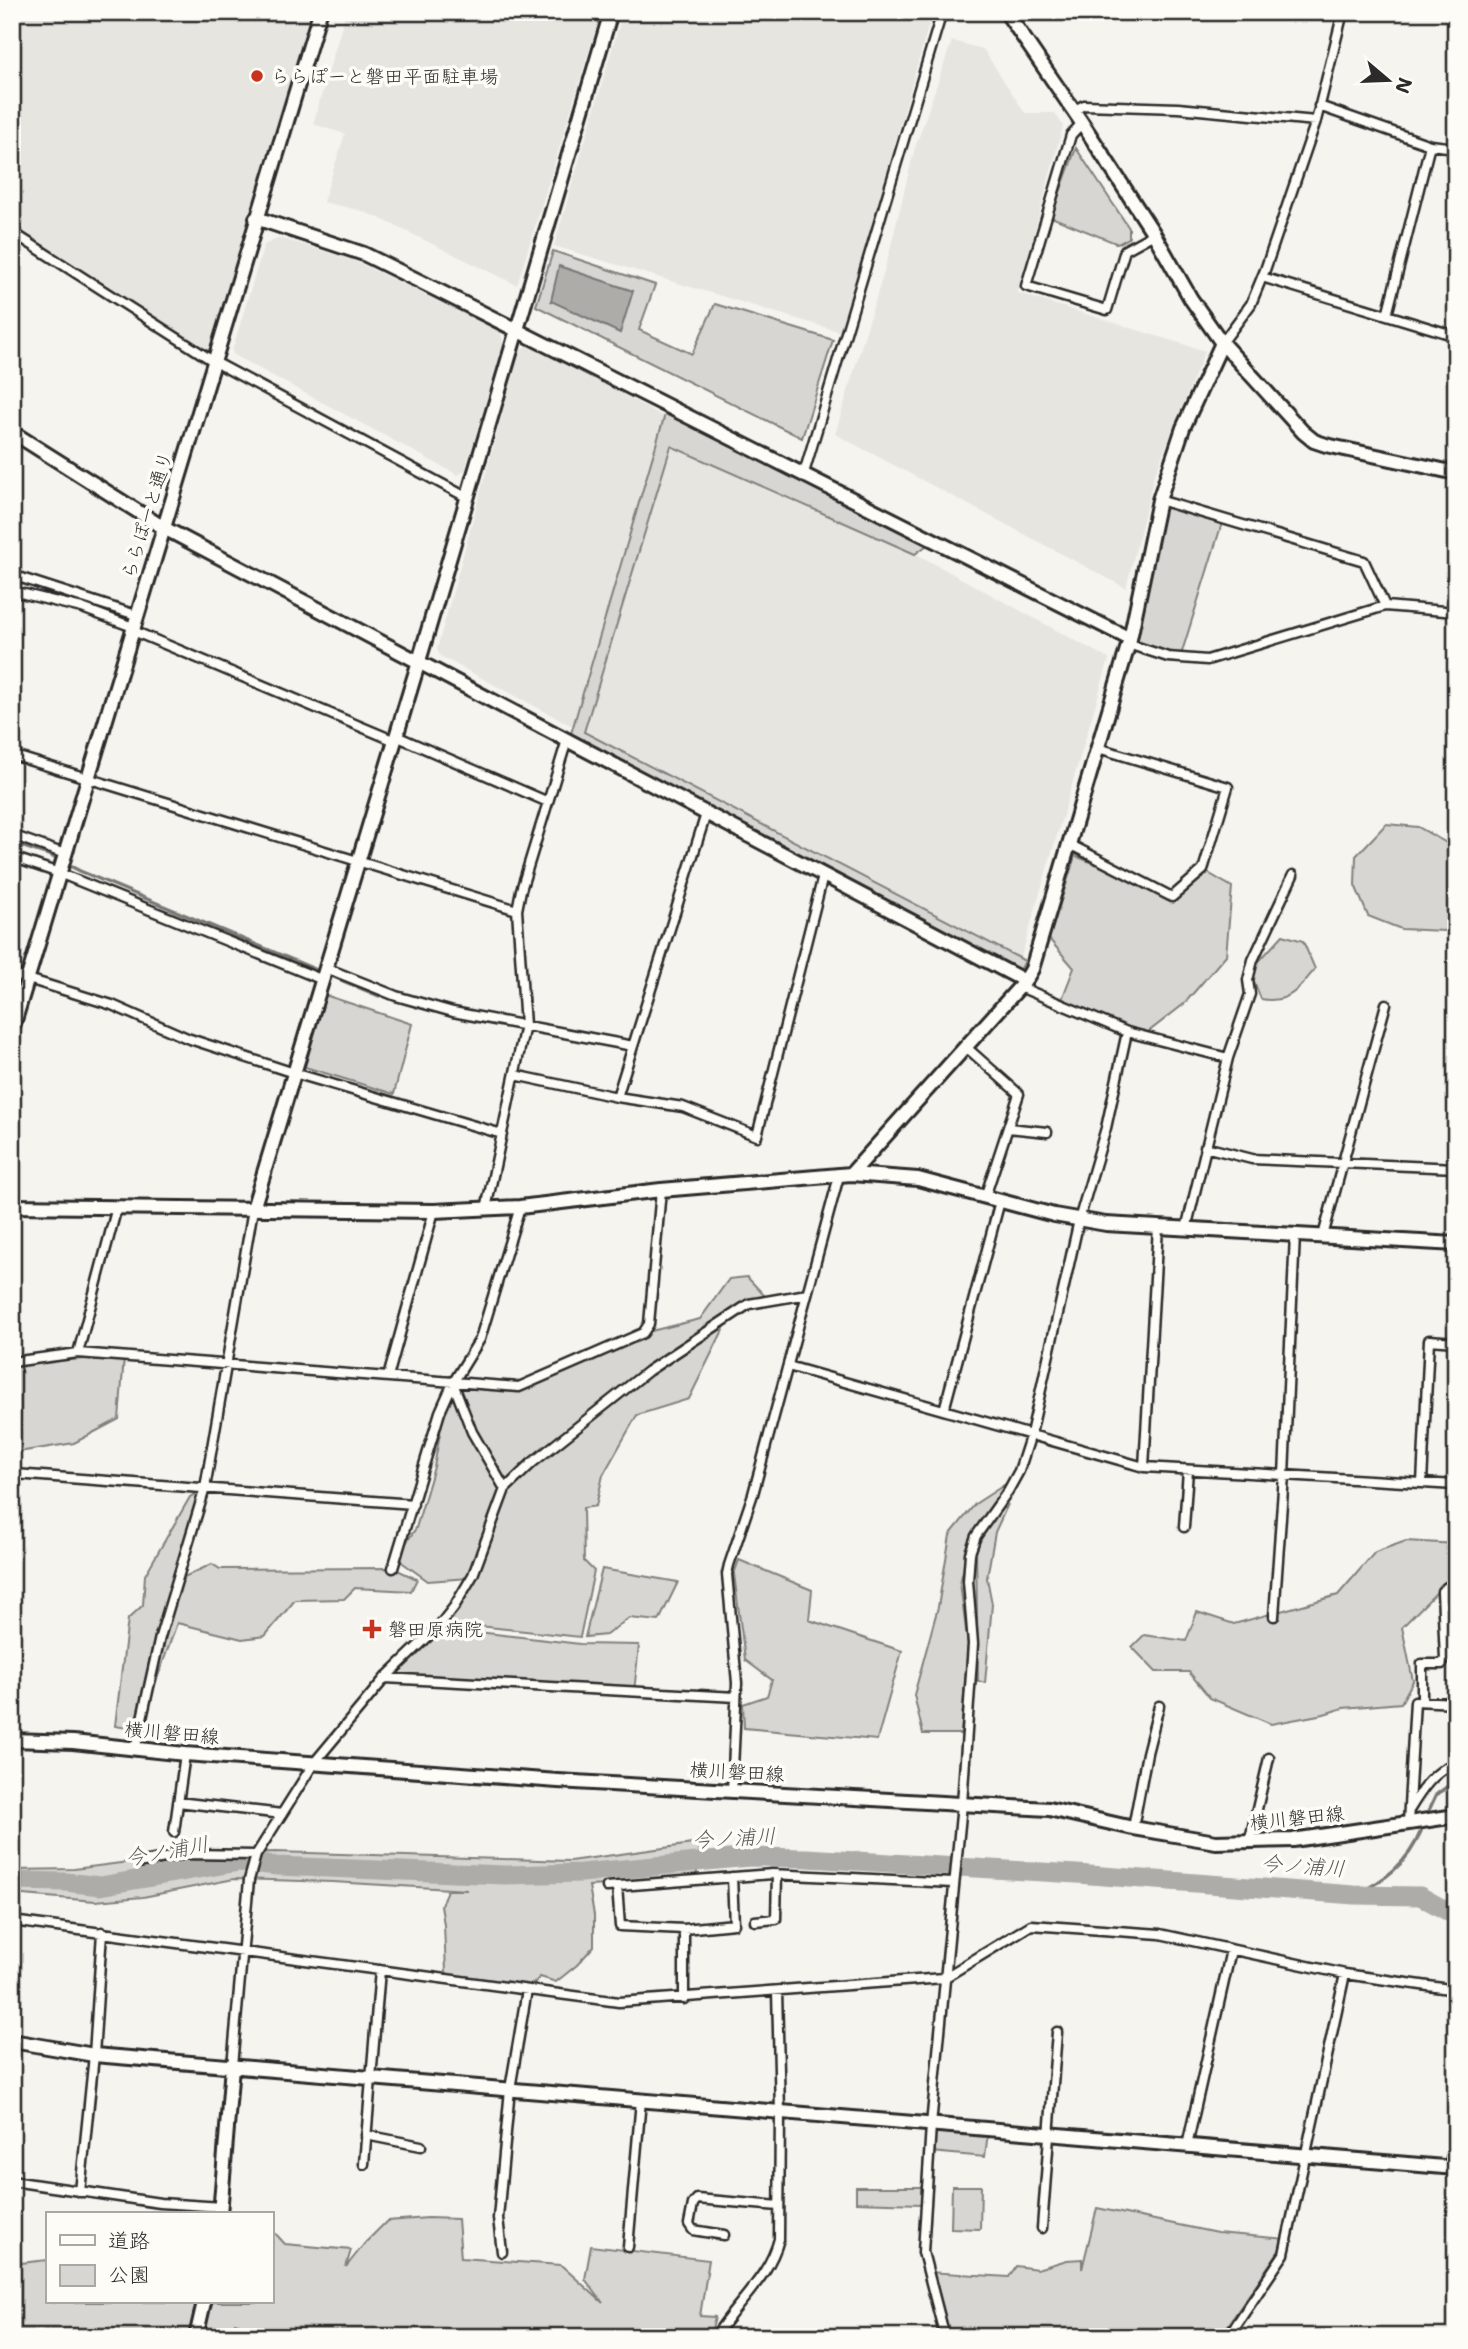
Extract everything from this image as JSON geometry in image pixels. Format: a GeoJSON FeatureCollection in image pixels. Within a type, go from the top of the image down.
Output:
{"type":"FeatureCollection","features":[{"type":"Feature","properties":{"kind":"street","name":"ららぽーと通り"},"geometry":{"type":"LineString","coordinates":[[12,1030],[320,12]]}},
{"type":"Feature","properties":{"kind":"street"},"geometry":{"type":"LineString","coordinates":[[135,1750],[160,1637],[205,1488],[253,1209],[396,739],[611,12]]}},
{"type":"Feature","properties":{"kind":"street"},"geometry":{"type":"LineString","coordinates":[[804,473],[942,12]]}},
{"type":"Feature","properties":{"kind":"street"},"geometry":{"type":"LineString","coordinates":[[1006,12],[1154,234],[1191,299],[1222,343],[1292,421],[1314,441],[1456,472]]}},
{"type":"Feature","properties":{"kind":"street"},"geometry":{"type":"LineString","coordinates":[[732,1791],[737,1683],[727,1574],[753,1494],[807,1294],[845,1175],[1023,984],[1032,969],[1129,641],[1159,500],[1183,428],[1222,343],[1251,304],[1262,277],[1316,121],[1343,12]]}},
{"type":"Feature","properties":{"kind":"street"},"geometry":{"type":"LineString","coordinates":[[1073,111],[1083,105],[1178,108],[1316,121]]}},
{"type":"Feature","properties":{"kind":"street"},"geometry":{"type":"LineString","coordinates":[[1319,106],[1430,145],[1456,147]]}},
{"type":"Feature","properties":{"kind":"street"},"geometry":{"type":"LineString","coordinates":[[1082,123],[1071,135],[1026,286],[1107,310],[1125,250],[1154,234]]}},
{"type":"Feature","properties":{"kind":"street"},"geometry":{"type":"LineString","coordinates":[[1387,315],[1430,145]]}},
{"type":"Feature","properties":{"kind":"street"},"geometry":{"type":"LineString","coordinates":[[256,218],[300,235],[364,254],[804,473],[1129,641],[1168,657],[1207,660],[1385,607],[1456,612]]}},
{"type":"Feature","properties":{"kind":"street"},"geometry":{"type":"LineString","coordinates":[[12,232],[213,361],[468,498]]}},
{"type":"Feature","properties":{"kind":"street"},"geometry":{"type":"LineString","coordinates":[[1262,277],[1456,336]]}},
{"type":"Feature","properties":{"kind":"street"},"geometry":{"type":"LineString","coordinates":[[12,432],[164,528],[1023,984],[1127,1032],[1228,1058]]}},
{"type":"Feature","properties":{"kind":"street"},"geometry":{"type":"LineString","coordinates":[[1159,500],[1364,561],[1385,607]]}},
{"type":"Feature","properties":{"kind":"street"},"geometry":{"type":"LineString","coordinates":[[12,575],[68,592],[133,624],[548,802]]}},
{"type":"Feature","properties":{"kind":"street"},"geometry":{"type":"LineString","coordinates":[[12,591],[133,624]]}},
{"type":"Feature","properties":{"kind":"street"},"geometry":{"type":"LineString","coordinates":[[486,1209],[526,1025],[517,910],[567,740]]}},
{"type":"Feature","properties":{"kind":"street"},"geometry":{"type":"LineString","coordinates":[[1069,844],[1172,897],[1203,870],[1211,846],[1228,787],[1098,748]]}},
{"type":"Feature","properties":{"kind":"street"},"geometry":{"type":"LineString","coordinates":[[12,755],[517,910]]}},
{"type":"Feature","properties":{"kind":"street"},"geometry":{"type":"LineString","coordinates":[[617,1097],[706,814]]}},
{"type":"Feature","properties":{"kind":"street"},"geometry":{"type":"LineString","coordinates":[[12,835],[65,853]]}},
{"type":"Feature","properties":{"kind":"street"},"geometry":{"type":"LineString","coordinates":[[12,857],[324,974],[396,996],[453,1012],[633,1046]]}},
{"type":"Feature","properties":{"kind":"street"},"geometry":{"type":"LineString","coordinates":[[1186,1229],[1228,1058],[1250,994],[1248,980],[1253,960],[1293,875]]}},
{"type":"Feature","properties":{"kind":"street"},"geometry":{"type":"LineString","coordinates":[[515,1076],[617,1097],[683,1107],[757,1136],[823,876]]}},
{"type":"Feature","properties":{"kind":"street"},"geometry":{"type":"LineString","coordinates":[[12,974],[112,1004],[187,1038],[502,1135]]}},
{"type":"Feature","properties":{"kind":"street"},"geometry":{"type":"LineString","coordinates":[[1323,1236],[1386,1004]]}},
{"type":"Feature","properties":{"kind":"street"},"geometry":{"type":"LineString","coordinates":[[945,2337],[923,2252],[931,2125],[962,1804],[973,1644],[968,1581],[970,1553],[976,1536],[1019,1471],[1031,1434],[1079,1220],[1106,1128],[1127,1032]]}},
{"type":"Feature","properties":{"kind":"street"},"geometry":{"type":"LineString","coordinates":[[966,1046],[1019,1094],[985,1197]]}},
{"type":"Feature","properties":{"kind":"street"},"geometry":{"type":"LineString","coordinates":[[1008,1128],[1046,1132]]}},
{"type":"Feature","properties":{"kind":"street"},"geometry":{"type":"LineString","coordinates":[[1205,1147],[1252,1159],[1456,1168]]}},
{"type":"Feature","properties":{"kind":"street"},"geometry":{"type":"LineString","coordinates":[[12,1206],[434,1211],[520,1207],[661,1190],[845,1175],[918,1179],[1079,1220],[1186,1229],[1456,1244]]}},
{"type":"Feature","properties":{"kind":"street"},"geometry":{"type":"LineString","coordinates":[[12,1362],[78,1353],[519,1387],[643,1334],[649,1324],[661,1190]]}},
{"type":"Feature","properties":{"kind":"street"},"geometry":{"type":"LineString","coordinates":[[944,1410],[1000,1201]]}},
{"type":"Feature","properties":{"kind":"street"},"geometry":{"type":"LineString","coordinates":[[78,1353],[117,1207]]}},
{"type":"Feature","properties":{"kind":"street"},"geometry":{"type":"LineString","coordinates":[[393,1568],[440,1412],[453,1383],[480,1339],[520,1207]]}},
{"type":"Feature","properties":{"kind":"street"},"geometry":{"type":"LineString","coordinates":[[388,1377],[434,1211]]}},
{"type":"Feature","properties":{"kind":"street"},"geometry":{"type":"LineString","coordinates":[[1144,1467],[1158,1227]]}},
{"type":"Feature","properties":{"kind":"street"},"geometry":{"type":"LineString","coordinates":[[1274,1616],[1296,1235]]}},
{"type":"Feature","properties":{"kind":"street"},"geometry":{"type":"LineString","coordinates":[[12,2181],[221,2211],[249,1880],[257,1855],[314,1763],[385,1678],[454,1608],[472,1576],[505,1489],[531,1463],[648,1371],[749,1304],[807,1294]]}},
{"type":"Feature","properties":{"kind":"street"},"geometry":{"type":"LineString","coordinates":[[1422,1483],[1429,1340],[1456,1342]]}},
{"type":"Feature","properties":{"kind":"street"},"geometry":{"type":"LineString","coordinates":[[788,1366],[1144,1467],[1456,1485]]}},
{"type":"Feature","properties":{"kind":"street"},"geometry":{"type":"LineString","coordinates":[[453,1383],[472,1432],[505,1489]]}},
{"type":"Feature","properties":{"kind":"street"},"geometry":{"type":"LineString","coordinates":[[1184,1527],[1188,1470]]}},
{"type":"Feature","properties":{"kind":"street"},"geometry":{"type":"LineString","coordinates":[[15,1474],[413,1504]]}},
{"type":"Feature","properties":{"kind":"street"},"geometry":{"type":"LineString","coordinates":[[1422,1701],[1422,1664],[1442,1664],[1445,1659],[1442,1591],[1447,1587],[1456,1587]]}},
{"type":"Feature","properties":{"kind":"street"},"geometry":{"type":"LineString","coordinates":[[1444,1640],[1456,1641]]}},
{"type":"Feature","properties":{"kind":"street"},"geometry":{"type":"LineString","coordinates":[[385,1678],[736,1697]]}},
{"type":"Feature","properties":{"kind":"street"},"geometry":{"type":"LineString","coordinates":[[1408,1817],[1415,1700],[1456,1703]]}},
{"type":"Feature","properties":{"kind":"street"},"geometry":{"type":"LineString","coordinates":[[1133,1828],[1159,1706]]}},
{"type":"Feature","properties":{"kind":"street","name":"横川磐田線"},"geometry":{"type":"LineString","coordinates":[[12,1740],[73,1742],[135,1750],[558,1782],[1049,1809],[1133,1828],[1216,1842],[1293,1840],[1408,1817],[1456,1816]]}},
{"type":"Feature","properties":{"kind":"street"},"geometry":{"type":"LineString","coordinates":[[174,1832],[185,1754]]}},
{"type":"Feature","properties":{"kind":"street"},"geometry":{"type":"LineString","coordinates":[[1249,1843],[1269,1758]]}},
{"type":"Feature","properties":{"kind":"street"},"geometry":{"type":"LineString","coordinates":[[1408,1817],[1421,1791],[1432,1778],[1447,1766],[1456,1763]]}},
{"type":"Feature","properties":{"kind":"street"},"geometry":{"type":"LineString","coordinates":[[178,1802],[282,1814]]}},
{"type":"Feature","properties":{"kind":"street"},"geometry":{"type":"LineString","coordinates":[[138,1863],[187,1854],[257,1855]]}},
{"type":"Feature","properties":{"kind":"street"},"geometry":{"type":"LineString","coordinates":[[607,1887],[777,1874],[953,1882]]}},
{"type":"Feature","properties":{"kind":"street"},"geometry":{"type":"LineString","coordinates":[[755,1921],[776,1919],[777,1874]]}},
{"type":"Feature","properties":{"kind":"street"},"geometry":{"type":"LineString","coordinates":[[617,1886],[620,1926],[684,1929],[734,1924],[732,1877]]}},
{"type":"Feature","properties":{"kind":"street"},"geometry":{"type":"LineString","coordinates":[[12,1921],[619,2002],[944,1978],[1031,1925],[1160,1934],[1345,1974],[1456,1990]]}},
{"type":"Feature","properties":{"kind":"street"},"geometry":{"type":"LineString","coordinates":[[684,1929],[684,1999]]}},
{"type":"Feature","properties":{"kind":"street"},"geometry":{"type":"LineString","coordinates":[[80,2192],[94,2055],[102,1932]]}},
{"type":"Feature","properties":{"kind":"street"},"geometry":{"type":"LineString","coordinates":[[1187,2146],[1231,1950]]}},
{"type":"Feature","properties":{"kind":"street"},"geometry":{"type":"LineString","coordinates":[[364,2164],[380,1969]]}},
{"type":"Feature","properties":{"kind":"street"},"geometry":{"type":"LineString","coordinates":[[1228,2337],[1284,2254],[1345,1974]]}},
{"type":"Feature","properties":{"kind":"street"},"geometry":{"type":"LineString","coordinates":[[502,2252],[498,2218],[510,2089],[527,1990]]}},
{"type":"Feature","properties":{"kind":"street"},"geometry":{"type":"LineString","coordinates":[[715,2337],[726,2318],[761,2277],[774,2257],[779,2239],[777,1992]]}},
{"type":"Feature","properties":{"kind":"street"},"geometry":{"type":"LineString","coordinates":[[1042,2228],[1057,2032]]}},
{"type":"Feature","properties":{"kind":"street"},"geometry":{"type":"LineString","coordinates":[[12,2041],[94,2055],[1453,2168],[1456,2138]]}},
{"type":"Feature","properties":{"kind":"street"},"geometry":{"type":"LineString","coordinates":[[628,2247],[641,2101]]}},
{"type":"Feature","properties":{"kind":"street"},"geometry":{"type":"LineString","coordinates":[[366,2135],[421,2146]]}},
{"type":"Feature","properties":{"kind":"street"},"geometry":{"type":"LineString","coordinates":[[723,2235],[693,2230],[689,2224],[693,2204],[697,2199],[779,2206]]}},
{"type":"Feature","properties":{"kind":"street"},"geometry":{"type":"LineString","coordinates":[[196,2337],[204,2304]]}},
{"type":"Feature","properties":{"kind":"shaded area"},"geometry":{"type":"Polygon","coordinates":[[[12,12],[320,12],[215,356],[12,233],[12,12]]]}},
{"type":"Feature","properties":{"kind":"shaded area"},"geometry":{"type":"Polygon","coordinates":[[[346,12],[601,12],[517,285],[379,218],[359,210],[323,202],[345,134],[313,124],[346,12]]]}},
{"type":"Feature","properties":{"kind":"shaded area"},"geometry":{"type":"Polygon","coordinates":[[[623,12],[890,12],[929,24],[841,332],[554,246],[623,12]]]}},
{"type":"Feature","properties":{"kind":"shaded area"},"geometry":{"type":"Polygon","coordinates":[[[952,41],[983,49],[1025,113],[1055,113],[1063,126],[1018,293],[1205,351],[1154,476],[1126,588],[835,434],[888,258],[914,151],[952,41]]]}},
{"type":"Feature","properties":{"kind":"shaded area"},"geometry":{"type":"Polygon","coordinates":[[[280,238],[353,260],[501,332],[503,344],[465,470],[458,475],[234,355],[232,351],[264,245],[280,238]]]}},
{"type":"Feature","properties":{"kind":"shaded area"},"geometry":{"type":"Polygon","coordinates":[[[559,266],[633,291],[620,333],[551,301],[559,266]]]}},
{"type":"Feature","properties":{"kind":"shaded area"},"geometry":{"type":"Polygon","coordinates":[[[530,344],[1109,659],[1021,957],[1016,961],[440,656],[437,649],[520,350],[530,344]]]}},
{"type":"Feature","properties":{"kind":"green space"},"geometry":{"type":"Polygon","coordinates":[[[1076,148],[1129,228],[1129,238],[1118,244],[1051,217],[1076,148]]]}},
{"type":"Feature","properties":{"kind":"green space"},"geometry":{"type":"Polygon","coordinates":[[[553,251],[655,285],[639,330],[692,354],[715,304],[833,340],[802,438],[536,306],[553,251]]]}},
{"type":"Feature","properties":{"kind":"green space"},"geometry":{"type":"Polygon","coordinates":[[[666,411],[930,543],[915,554],[671,446],[584,732],[1025,961],[1016,978],[570,737],[666,411]]]}},
{"type":"Feature","properties":{"kind":"green space"},"geometry":{"type":"Polygon","coordinates":[[[1165,507],[1222,523],[1181,655],[1163,656],[1134,642],[1165,507]]]}},
{"type":"Feature","properties":{"kind":"green space"},"geometry":{"type":"Polygon","coordinates":[[[1456,683],[1456,743],[1454,743],[1450,697],[1456,683]]]}},
{"type":"Feature","properties":{"kind":"green space"},"geometry":{"type":"Polygon","coordinates":[[[1386,824],[1418,827],[1450,845],[1456,857],[1456,916],[1444,931],[1401,929],[1368,916],[1355,885],[1356,856],[1386,824]]]}},
{"type":"Feature","properties":{"kind":"green space"},"geometry":{"type":"Polygon","coordinates":[[[1075,856],[1142,882],[1172,897],[1203,870],[1232,887],[1226,955],[1184,1004],[1143,1036],[1095,1019],[1062,999],[1074,968],[1049,939],[1075,856]]]}},
{"type":"Feature","properties":{"kind":"green space"},"geometry":{"type":"Polygon","coordinates":[[[1283,935],[1303,941],[1315,969],[1298,989],[1286,997],[1261,999],[1250,971],[1283,935]]]}},
{"type":"Feature","properties":{"kind":"green space"},"geometry":{"type":"Polygon","coordinates":[[[325,995],[412,1024],[394,1094],[305,1067],[325,995]]]}},
{"type":"Feature","properties":{"kind":"green space"},"geometry":{"type":"Polygon","coordinates":[[[747,1277],[764,1295],[729,1318],[689,1399],[637,1415],[603,1475],[596,1506],[583,1508],[584,1561],[594,1571],[580,1637],[442,1622],[470,1578],[428,1581],[396,1558],[416,1528],[434,1467],[450,1376],[519,1387],[550,1373],[594,1360],[643,1333],[700,1319],[729,1279],[747,1277]]]}},
{"type":"Feature","properties":{"kind":"green space"},"geometry":{"type":"Polygon","coordinates":[[[124,1357],[119,1419],[74,1443],[12,1453],[12,1363],[124,1357]]]}},
{"type":"Feature","properties":{"kind":"green space"},"geometry":{"type":"Polygon","coordinates":[[[1004,1485],[989,1515],[971,1539],[960,1583],[968,1645],[961,1734],[923,1734],[914,1695],[938,1607],[950,1535],[975,1504],[1004,1485]]]}},
{"type":"Feature","properties":{"kind":"green space"},"geometry":{"type":"Polygon","coordinates":[[[205,1488],[178,1580],[212,1564],[220,1569],[393,1568],[417,1579],[411,1591],[355,1588],[344,1599],[295,1600],[265,1636],[242,1639],[177,1623],[139,1730],[115,1726],[128,1619],[143,1605],[145,1575],[190,1497],[205,1488]]]}},
{"type":"Feature","properties":{"kind":"green space"},"geometry":{"type":"Polygon","coordinates":[[[1008,1504],[995,1532],[987,1578],[992,1604],[985,1683],[978,1681],[976,1547],[998,1512],[1008,1504]]]}},
{"type":"Feature","properties":{"kind":"green space"},"geometry":{"type":"Polygon","coordinates":[[[1406,1541],[1456,1544],[1456,1649],[1442,1614],[1445,1584],[1402,1627],[1413,1681],[1401,1703],[1343,1708],[1271,1724],[1210,1698],[1189,1672],[1156,1672],[1132,1647],[1144,1635],[1186,1641],[1197,1612],[1234,1624],[1338,1595],[1375,1552],[1406,1541]]]}},
{"type":"Feature","properties":{"kind":"green space"},"geometry":{"type":"Polygon","coordinates":[[[739,1560],[812,1590],[809,1620],[902,1651],[877,1740],[744,1728],[743,1704],[767,1696],[772,1680],[745,1660],[734,1574],[739,1560]]]}},
{"type":"Feature","properties":{"kind":"green space"},"geometry":{"type":"Polygon","coordinates":[[[602,1569],[678,1582],[659,1621],[629,1618],[606,1635],[585,1637],[602,1569]]]}},
{"type":"Feature","properties":{"kind":"green space"},"geometry":{"type":"Polygon","coordinates":[[[445,1628],[580,1644],[639,1645],[634,1692],[385,1678],[445,1628]]]}},
{"type":"Feature","properties":{"kind":"green space"},"geometry":{"type":"Polygon","coordinates":[[[700,1843],[696,1880],[589,1886],[594,1915],[594,1946],[577,1965],[556,1982],[540,1977],[527,1990],[454,1980],[446,1972],[441,1905],[447,1890],[467,1890],[234,1879],[143,1897],[95,1901],[12,1894],[12,1870],[74,1869],[191,1854],[276,1852],[570,1861],[700,1843]]]}},
{"type":"Feature","properties":{"kind":"green space"},"geometry":{"type":"Polygon","coordinates":[[[933,2127],[988,2132],[985,2157],[931,2152],[933,2127]]]}},
{"type":"Feature","properties":{"kind":"green space"},"geometry":{"type":"Polygon","coordinates":[[[952,2186],[981,2186],[980,2229],[951,2228],[952,2186]]]}},
{"type":"Feature","properties":{"kind":"green space"},"geometry":{"type":"Polygon","coordinates":[[[856,2187],[923,2187],[921,2204],[856,2202],[856,2187]]]}},
{"type":"Feature","properties":{"kind":"green space"},"geometry":{"type":"Polygon","coordinates":[[[1097,2208],[1217,2233],[1287,2239],[1220,2337],[1114,2337],[1082,2328],[1079,2337],[945,2337],[928,2272],[1009,2277],[1016,2266],[1037,2269],[1067,2260],[1082,2259],[1082,2269],[1097,2208]]]}},
{"type":"Feature","properties":{"kind":"green space"},"geometry":{"type":"Polygon","coordinates":[[[458,2219],[461,2258],[561,2265],[603,2303],[585,2279],[591,2246],[709,2260],[700,2316],[715,2317],[710,2337],[280,2337],[235,2323],[232,2337],[201,2337],[208,2304],[273,2304],[273,2232],[285,2244],[351,2250],[346,2267],[387,2221],[458,2219]]]}},
{"type":"Feature","properties":{"kind":"green space"},"geometry":{"type":"Polygon","coordinates":[[[46,2260],[46,2304],[198,2304],[193,2337],[12,2337],[12,2264],[46,2260]]]}},
{"type":"Feature","properties":{"kind":"waterway"},"geometry":{"type":"LineString","coordinates":[[12,843],[49,855],[80,871],[379,996]]}},
{"type":"Feature","properties":{"kind":"waterway"},"geometry":{"type":"LineString","coordinates":[[1429,1810],[1436,1795],[1456,1780]]}},
{"type":"Feature","properties":{"kind":"waterway"},"geometry":{"type":"LineString","coordinates":[[1354,1895],[1376,1884],[1394,1870],[1409,1853],[1421,1831]]}},
{"type":"Feature","properties":{"kind":"waterway","name":"今ノ浦川"},"geometry":{"type":"LineString","coordinates":[[12,1881],[100,1886],[239,1862],[277,1866],[505,1875],[581,1873],[750,1857],[806,1858],[1077,1874],[1354,1895],[1420,1896],[1456,1916]]}},
{"type":"Feature","properties":{"kind":"place","name":"ららぽーと磐田平面駐車場"},"geometry":{"type":"Point","coordinates":[257,76]}},
{"type":"Feature","properties":{"kind":"place","name":"磐田原病院"},"geometry":{"type":"Point","coordinates":[372,1629]}}]}
